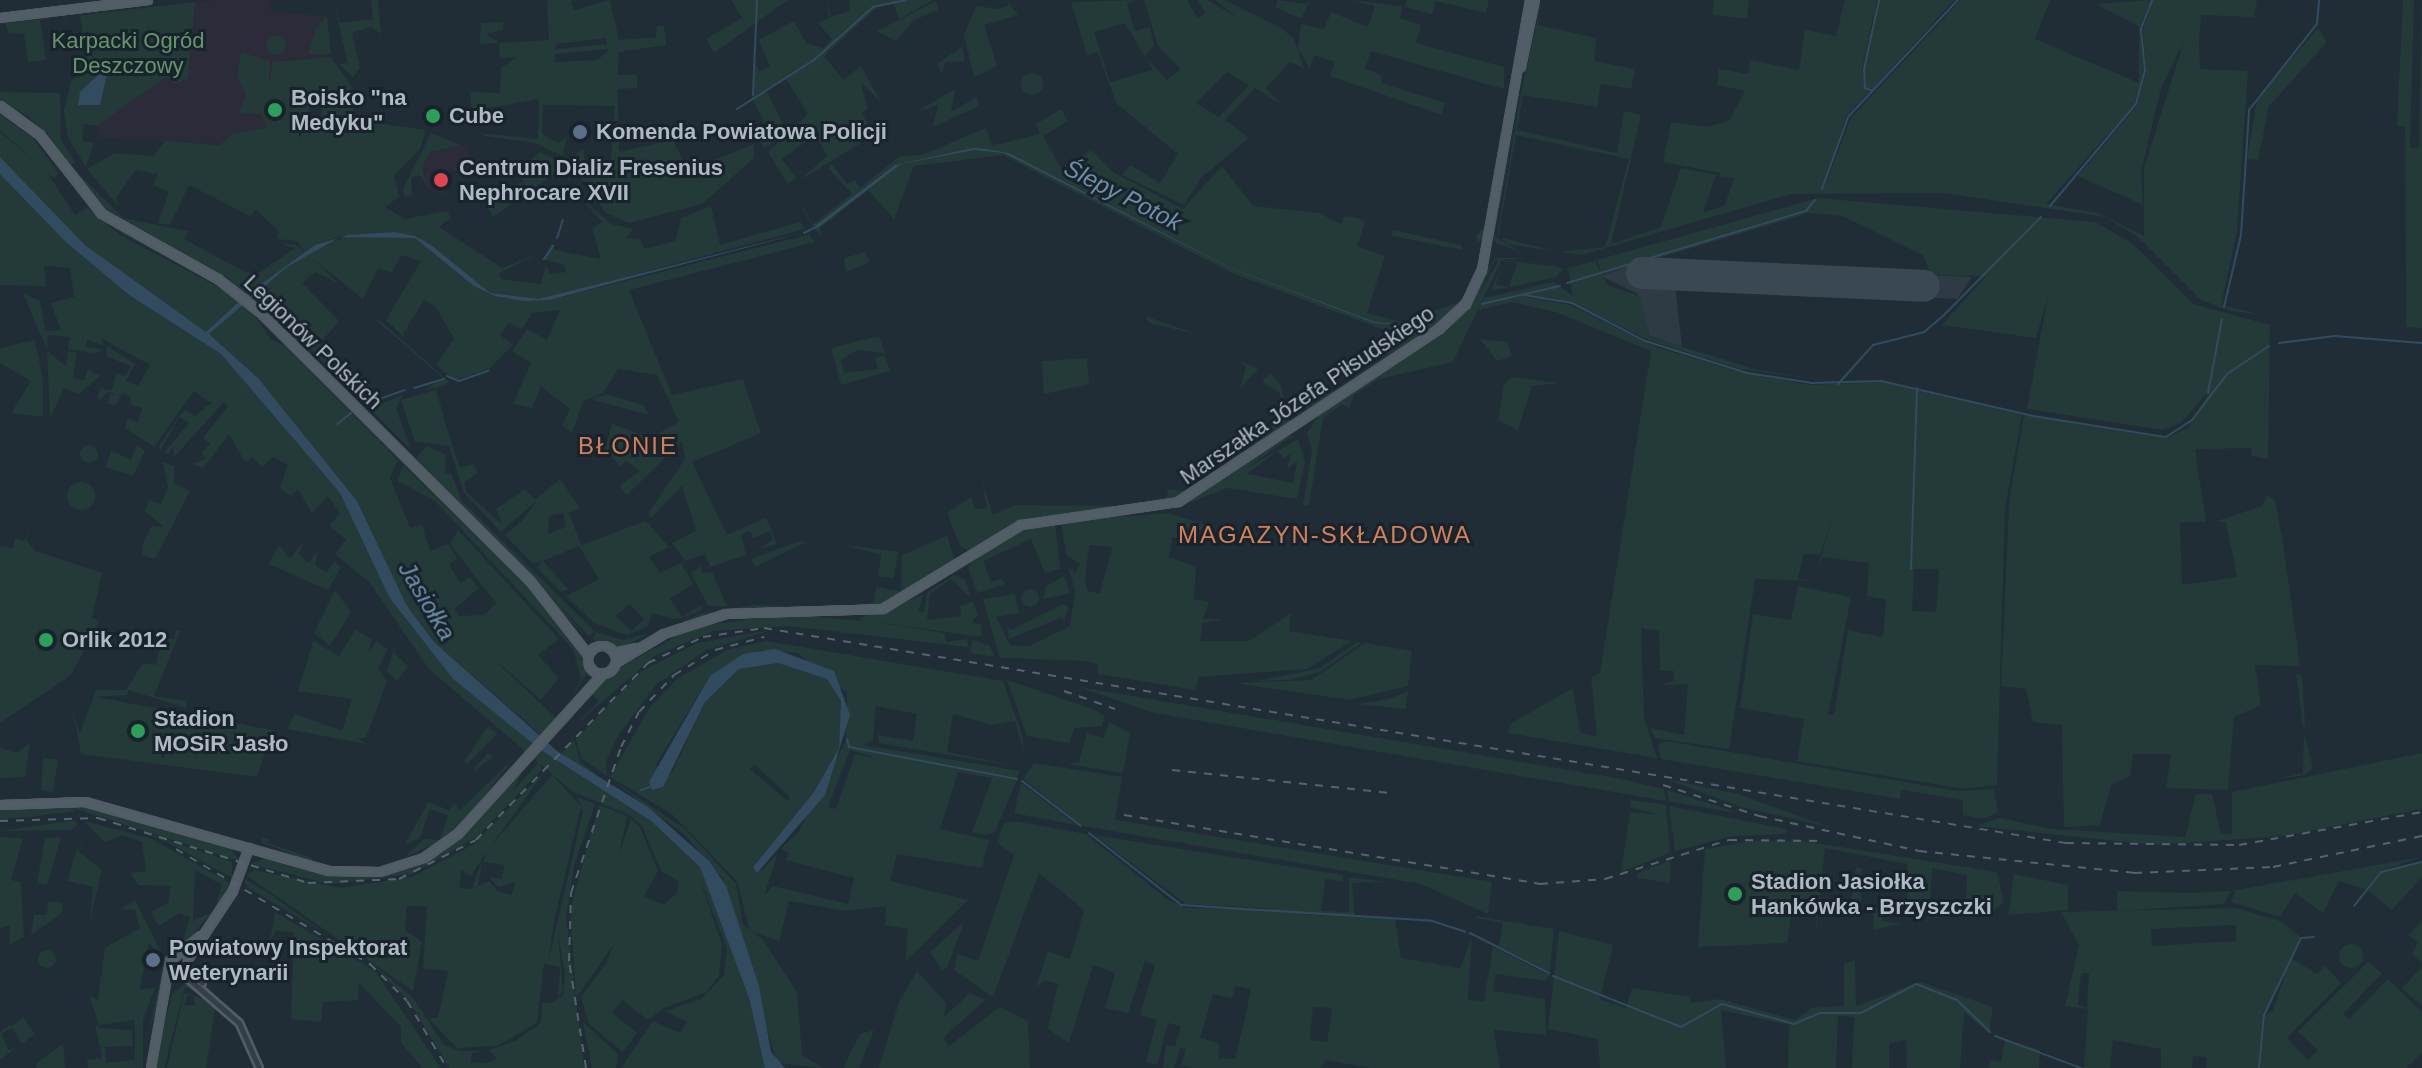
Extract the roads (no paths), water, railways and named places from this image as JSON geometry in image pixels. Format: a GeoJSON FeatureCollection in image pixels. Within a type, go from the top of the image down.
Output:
{"type":"FeatureCollection","features":[{"type":"Feature","properties":{"kind":"main road"},"geometry":{"type":"LineString","coordinates":[[0,18],[148,0]]}},
{"type":"Feature","properties":{"kind":"main road","name":"Marszałka Józefa Piłsudskiego"},"geometry":{"type":"LineString","coordinates":[[614,653],[726,614],[883,609],[1021,525],[1155,509],[1207,488],[1466,304],[1484,264],[1533,0]]}},
{"type":"Feature","properties":{"kind":"main road","name":"Legionów Polskich"},"geometry":{"type":"LineString","coordinates":[[0,106],[40,135],[102,214],[231,288],[256,309],[578,636],[596,648]]}},
{"type":"Feature","properties":{"kind":"main road","name":"Legionów Polskich"},"geometry":{"type":"LineString","coordinates":[[578,636],[589,656]]}},
{"type":"Feature","properties":{"kind":"main road","name":"Marszałka Józefa Piłsudskiego"},"geometry":{"type":"LineString","coordinates":[[616,663],[647,644]]}},
{"type":"Feature","properties":{"kind":"main road"},"geometry":{"type":"LineString","coordinates":[[0,805],[85,802],[337,872],[401,867],[458,834],[616,663],[614,653],[596,648],[589,656],[593,670],[580,700]]}},
{"type":"Feature","properties":{"kind":"main road"},"geometry":{"type":"LineString","coordinates":[[593,670],[604,673]]}},
{"type":"Feature","properties":{"kind":"main road"},"geometry":{"type":"LineString","coordinates":[[151,1068],[169,995],[182,973],[185,957],[233,891],[249,848]]}},
{"type":"Feature","properties":{"kind":"main road"},"geometry":{"type":"LineString","coordinates":[[182,973],[170,961],[185,957]]}},
{"type":"Feature","properties":{"kind":"street"},"geometry":{"type":"LineString","coordinates":[[182,973],[203,984],[239,1023],[259,1068]]}},
{"type":"Feature","properties":{"kind":"waterway"},"geometry":{"type":"LineString","coordinates":[[753,95],[757,0]]}},
{"type":"Feature","properties":{"kind":"waterway"},"geometry":{"type":"LineString","coordinates":[[737,109],[814,60],[873,7],[906,0]]}},
{"type":"Feature","properties":{"kind":"waterway"},"geometry":{"type":"LineString","coordinates":[[1873,91],[1865,88],[1864,69],[1879,0]]}},
{"type":"Feature","properties":{"kind":"waterway","name":"Ślepy Potok"},"geometry":{"type":"LineString","coordinates":[[1822,189],[1848,117],[1958,0]]}},
{"type":"Feature","properties":{"kind":"waterway"},"geometry":{"type":"LineString","coordinates":[[2050,206],[2136,104],[2145,71],[2141,29],[2152,0]]}},
{"type":"Feature","properties":{"kind":"waterway"},"geometry":{"type":"LineString","coordinates":[[2224,307],[2241,235],[2249,110],[2317,24],[2319,0]]}},
{"type":"Feature","properties":{"kind":"waterway"},"geometry":{"type":"LineString","coordinates":[[106,72],[112,64]]}},
{"type":"Feature","properties":{"kind":"waterway","name":"Ślepy Potok"},"geometry":{"type":"LineString","coordinates":[[1567,283],[1806,211],[1815,200]]}},
{"type":"Feature","properties":{"kind":"waterway"},"geometry":{"type":"LineString","coordinates":[[1838,384],[1873,345],[1924,332],[2041,217]]}},
{"type":"Feature","properties":{"kind":"waterway"},"geometry":{"type":"LineString","coordinates":[[557,238],[563,220]]}},
{"type":"Feature","properties":{"kind":"waterway"},"geometry":{"type":"LineString","coordinates":[[804,233],[816,227]]}},
{"type":"Feature","properties":{"kind":"waterway"},"geometry":{"type":"LineString","coordinates":[[544,259],[553,246]]}},
{"type":"Feature","properties":{"kind":"waterway","name":"Ślepy Potok"},"geometry":{"type":"LineString","coordinates":[[1482,304],[1560,286]]}},
{"type":"Feature","properties":{"kind":"waterway"},"geometry":{"type":"LineString","coordinates":[[1524,295],[1572,303],[1645,341],[1747,373],[1812,383],[1881,381],[2033,416],[2166,437],[2192,420],[2227,374],[2269,346]]}},
{"type":"Feature","properties":{"kind":"waterway"},"geometry":{"type":"LineString","coordinates":[[2208,393],[2222,319]]}},
{"type":"Feature","properties":{"kind":"waterway"},"geometry":{"type":"LineString","coordinates":[[2279,343],[2335,336],[2422,343]]}},
{"type":"Feature","properties":{"kind":"waterway"},"geometry":{"type":"LineString","coordinates":[[447,376],[459,381],[488,371]]}},
{"type":"Feature","properties":{"kind":"waterway"},"geometry":{"type":"LineString","coordinates":[[414,388],[444,379]]}},
{"type":"Feature","properties":{"kind":"waterway"},"geometry":{"type":"LineString","coordinates":[[1911,569],[1917,388]]}},
{"type":"Feature","properties":{"kind":"waterway"},"geometry":{"type":"LineString","coordinates":[[365,404],[405,390]]}},
{"type":"Feature","properties":{"kind":"waterway"},"geometry":{"type":"LineString","coordinates":[[337,424],[351,413]]}},
{"type":"Feature","properties":{"kind":"waterway"},"geometry":{"type":"LineString","coordinates":[[847,739],[849,747],[1017,779]]}},
{"type":"Feature","properties":{"kind":"waterway"},"geometry":{"type":"LineString","coordinates":[[1022,781],[1081,826]]}},
{"type":"Feature","properties":{"kind":"waterway"},"geometry":{"type":"LineString","coordinates":[[641,790],[650,787]]}},
{"type":"Feature","properties":{"kind":"waterway"},"geometry":{"type":"LineString","coordinates":[[1089,833],[1181,905],[1432,921],[1465,932]]}},
{"type":"Feature","properties":{"kind":"waterway"},"geometry":{"type":"LineString","coordinates":[[2354,906],[2381,872],[2422,862]]}},
{"type":"Feature","properties":{"kind":"waterway"},"geometry":{"type":"LineString","coordinates":[[1470,933],[1549,973]]}},
{"type":"Feature","properties":{"kind":"waterway"},"geometry":{"type":"LineString","coordinates":[[2259,1068],[2264,1015],[2301,938],[2314,937]]}},
{"type":"Feature","properties":{"kind":"waterway"},"geometry":{"type":"LineString","coordinates":[[1553,976],[1681,1027],[1722,1004],[1794,1024],[1820,1013],[1861,1013],[1916,984],[1957,1000],[1990,1032]]}},
{"type":"Feature","properties":{"kind":"waterway"},"geometry":{"type":"LineString","coordinates":[[1995,1036],[2081,1068]]}},
{"type":"Feature","properties":{"kind":"railway"},"geometry":{"type":"LineString","coordinates":[[0,821],[98,818],[308,883],[399,879],[476,840],[648,663],[703,637],[764,628],[2066,843],[2239,845],[2422,812]]}},
{"type":"Feature","properties":{"kind":"railway"},"geometry":{"type":"LineString","coordinates":[[586,1068],[569,961],[571,893],[621,747],[639,712],[674,675],[715,650],[764,637]]}},
{"type":"Feature","properties":{"kind":"railway"},"geometry":{"type":"LineString","coordinates":[[1064,691],[1115,709]]}},
{"type":"Feature","properties":{"kind":"railway"},"geometry":{"type":"LineString","coordinates":[[1172,770],[1390,793]]}},
{"type":"Feature","properties":{"kind":"railway"},"geometry":{"type":"LineString","coordinates":[[1663,785],[1759,816],[1919,851],[2134,873],[2273,867],[2422,836]]}},
{"type":"Feature","properties":{"kind":"railway"},"geometry":{"type":"LineString","coordinates":[[1124,815],[1540,884],[1605,879],[1729,840],[1822,841]]}},
{"type":"Feature","properties":{"kind":"railway"},"geometry":{"type":"LineString","coordinates":[[176,849],[370,964],[407,1001],[447,1068]]}},
{"type":"Feature","properties":{"kind":"place","name":"Boisko \"na Medyku\""},"geometry":{"type":"Point","coordinates":[275,110]}},
{"type":"Feature","properties":{"kind":"place","name":"Cube"},"geometry":{"type":"Point","coordinates":[433,116]}},
{"type":"Feature","properties":{"kind":"place","name":"Komenda Powiatowa Policji"},"geometry":{"type":"Point","coordinates":[580,132]}},
{"type":"Feature","properties":{"kind":"place","name":"Centrum Dializ Fresenius Nephrocare XVII"},"geometry":{"type":"Point","coordinates":[441,180]}},
{"type":"Feature","properties":{"kind":"place","name":"Orlik 2012"},"geometry":{"type":"Point","coordinates":[46,640]}},
{"type":"Feature","properties":{"kind":"place","name":"Stadion MOSiR Jasło"},"geometry":{"type":"Point","coordinates":[138,731]}},
{"type":"Feature","properties":{"kind":"place","name":"Stadion Jasiołka Hankówka - Brzyszczki"},"geometry":{"type":"Point","coordinates":[1735,894]}},
{"type":"Feature","properties":{"kind":"place","name":"Powiatowy Inspektorat Weterynarii"},"geometry":{"type":"Point","coordinates":[153,960]}},
{"type":"Feature","properties":{"kind":"district","name":"BŁONIE"},"geometry":{"type":"Point","coordinates":[628,446]}},
{"type":"Feature","properties":{"kind":"district","name":"MAGAZYN-SKŁADOWA"},"geometry":{"type":"Point","coordinates":[1325,535]}},
{"type":"Feature","properties":{"kind":"park label","name":"Karpacki Ogród Deszczowy"},"geometry":{"type":"Point","coordinates":[128,52]}},
{"type":"Feature","properties":{"kind":"water label","name":"Jasiołka"},"geometry":{"type":"Point","coordinates":[427,601]}}]}
